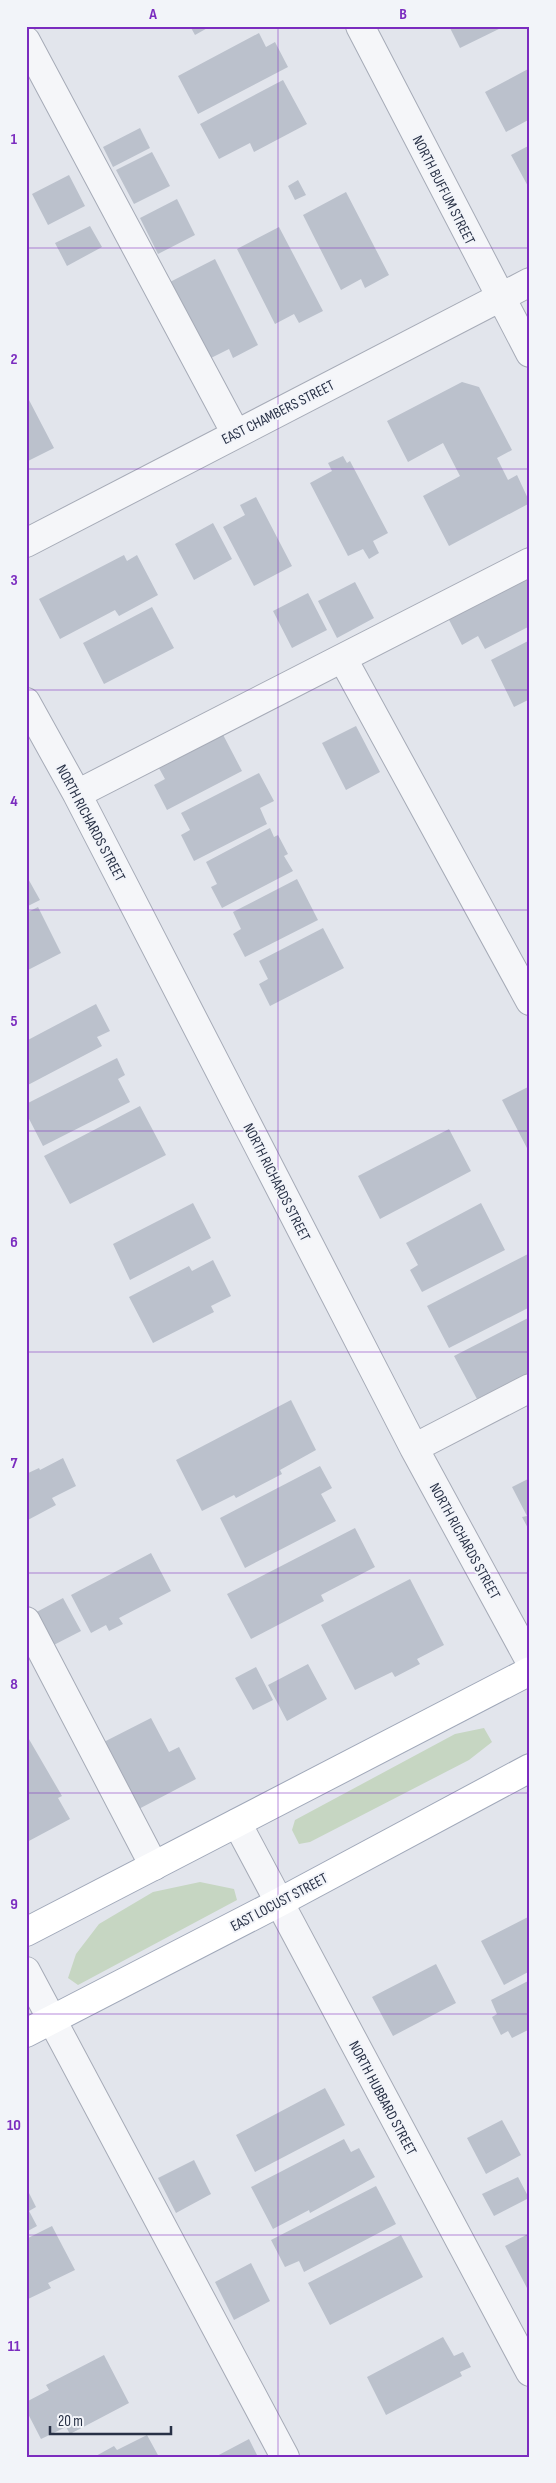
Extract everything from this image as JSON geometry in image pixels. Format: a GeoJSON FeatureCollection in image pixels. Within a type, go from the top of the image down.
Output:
{"type":"FeatureCollection","features":[{"type":"Feature","properties":{"kind":"main road"},"geometry":{"type":"LineString","coordinates":[[26,1932],[530,1671]]}},
{"type":"Feature","properties":{"kind":"main road","name":"EAST LOCUST STREET"},"geometry":{"type":"LineString","coordinates":[[26,2033],[278,1903],[530,1768]]}},
{"type":"Feature","properties":{"kind":"street","name":"NORTH BUFFUM STREET"},"geometry":{"type":"LineString","coordinates":[[360,26],[530,353]]}},
{"type":"Feature","properties":{"kind":"street"},"geometry":{"type":"LineString","coordinates":[[26,41],[236,434]]}},
{"type":"Feature","properties":{"kind":"street","name":"EAST CHAMBERS STREET"},"geometry":{"type":"LineString","coordinates":[[26,543],[530,282]]}},
{"type":"Feature","properties":{"kind":"street"},"geometry":{"type":"LineString","coordinates":[[77,794],[530,562]]}},
{"type":"Feature","properties":{"kind":"street"},"geometry":{"type":"LineString","coordinates":[[343,659],[530,1001]]}},
{"type":"Feature","properties":{"kind":"street","name":"NORTH RICHARDS STREET"},"geometry":{"type":"LineString","coordinates":[[26,702],[77,794],[414,1448],[530,1661]]}},
{"type":"Feature","properties":{"kind":"street"},"geometry":{"type":"LineString","coordinates":[[414,1448],[530,1388]]}},
{"type":"Feature","properties":{"kind":"street"},"geometry":{"type":"LineString","coordinates":[[26,1621],[154,1866]]}},
{"type":"Feature","properties":{"kind":"street","name":"NORTH HUBBARD STREET"},"geometry":{"type":"LineString","coordinates":[[237,1823],[530,2372]]}},
{"type":"Feature","properties":{"kind":"street"},"geometry":{"type":"LineString","coordinates":[[26,1970],[284,2457]]}},
{"type":"Feature","properties":{"kind":"green space"},"geometry":{"type":"Polygon","coordinates":[[[484,1728],[492,1742],[469,1760],[310,1842],[299,1844],[292,1830],[295,1820],[455,1734],[484,1728]]]}},
{"type":"Feature","properties":{"kind":"green space"},"geometry":{"type":"Polygon","coordinates":[[[200,1882],[234,1889],[237,1900],[78,1985],[68,1978],[76,1954],[99,1924],[153,1892],[200,1882]]]}},
{"type":"Feature","properties":{"kind":"building"},"geometry":{"type":"Polygon","coordinates":[[[190,26],[211,26],[195,35],[190,26]]]}},
{"type":"Feature","properties":{"kind":"building"},"geometry":{"type":"Polygon","coordinates":[[[449,26],[505,26],[460,48],[449,26]]]}},
{"type":"Feature","properties":{"kind":"building"},"geometry":{"type":"Polygon","coordinates":[[[259,33],[266,47],[275,42],[288,67],[198,114],[178,76],[259,33]]]}},
{"type":"Feature","properties":{"kind":"building"},"geometry":{"type":"Polygon","coordinates":[[[530,68],[530,119],[506,132],[485,92],[530,68]]]}},
{"type":"Feature","properties":{"kind":"building"},"geometry":{"type":"Polygon","coordinates":[[[283,80],[307,124],[254,152],[250,143],[219,159],[200,124],[283,80]]]}},
{"type":"Feature","properties":{"kind":"building"},"geometry":{"type":"Polygon","coordinates":[[[140,128],[150,148],[113,167],[103,147],[140,128]]]}},
{"type":"Feature","properties":{"kind":"building"},"geometry":{"type":"Polygon","coordinates":[[[530,145],[530,190],[511,155],[530,145]]]}},
{"type":"Feature","properties":{"kind":"building"},"geometry":{"type":"Polygon","coordinates":[[[152,152],[170,186],[134,204],[116,170],[152,152]]]}},
{"type":"Feature","properties":{"kind":"building"},"geometry":{"type":"Polygon","coordinates":[[[69,175],[85,206],[48,225],[32,194],[69,175]]]}},
{"type":"Feature","properties":{"kind":"building"},"geometry":{"type":"Polygon","coordinates":[[[298,180],[306,195],[295,200],[288,186],[298,180]]]}},
{"type":"Feature","properties":{"kind":"building"},"geometry":{"type":"Polygon","coordinates":[[[346,192],[389,275],[365,288],[361,279],[341,290],[303,215],[346,192]]]}},
{"type":"Feature","properties":{"kind":"building"},"geometry":{"type":"Polygon","coordinates":[[[177,199],[195,235],[158,254],[140,218],[177,199]]]}},
{"type":"Feature","properties":{"kind":"building"},"geometry":{"type":"Polygon","coordinates":[[[90,226],[102,247],[67,266],[55,243],[90,226]]]}},
{"type":"Feature","properties":{"kind":"building"},"geometry":{"type":"Polygon","coordinates":[[[279,227],[323,311],[299,323],[294,314],[275,324],[237,249],[279,227]]]}},
{"type":"Feature","properties":{"kind":"building"},"geometry":{"type":"Polygon","coordinates":[[[215,259],[258,345],[233,358],[229,349],[209,359],[170,282],[215,259]]]}},
{"type":"Feature","properties":{"kind":"building"},"geometry":{"type":"Polygon","coordinates":[[[462,382],[479,387],[512,450],[497,458],[508,480],[517,475],[530,503],[449,546],[423,496],[460,476],[443,443],[408,462],[387,421],[462,382]]]}},
{"type":"Feature","properties":{"kind":"building"},"geometry":{"type":"Polygon","coordinates":[[[29,400],[54,448],[26,462],[26,401],[29,400]]]}},
{"type":"Feature","properties":{"kind":"building"},"geometry":{"type":"Polygon","coordinates":[[[343,456],[347,463],[350,461],[388,533],[373,541],[379,553],[369,559],[363,549],[348,556],[310,483],[332,471],[328,463],[343,456]]]}},
{"type":"Feature","properties":{"kind":"building"},"geometry":{"type":"Polygon","coordinates":[[[256,497],[292,566],[254,586],[223,527],[245,515],[240,505],[256,497]]]}},
{"type":"Feature","properties":{"kind":"building"},"geometry":{"type":"Polygon","coordinates":[[[213,523],[232,559],[194,580],[175,544],[213,523]]]}},
{"type":"Feature","properties":{"kind":"building"},"geometry":{"type":"Polygon","coordinates":[[[124,555],[127,561],[137,555],[158,595],[119,616],[115,610],[60,639],[39,599],[124,555]]]}},
{"type":"Feature","properties":{"kind":"building"},"geometry":{"type":"Polygon","coordinates":[[[530,571],[530,626],[485,649],[478,636],[462,645],[446,614],[530,571]]]}},
{"type":"Feature","properties":{"kind":"building"},"geometry":{"type":"Polygon","coordinates":[[[355,582],[374,618],[337,638],[318,601],[355,582]]]}},
{"type":"Feature","properties":{"kind":"building"},"geometry":{"type":"Polygon","coordinates":[[[308,593],[327,630],[292,648],[273,611],[308,593]]]}},
{"type":"Feature","properties":{"kind":"building"},"geometry":{"type":"Polygon","coordinates":[[[152,607],[174,648],[104,684],[83,643],[152,607]]]}},
{"type":"Feature","properties":{"kind":"building"},"geometry":{"type":"Polygon","coordinates":[[[530,640],[530,699],[514,707],[491,660],[530,640]]]}},
{"type":"Feature","properties":{"kind":"building"},"geometry":{"type":"Polygon","coordinates":[[[356,726],[380,772],[346,790],[322,743],[356,726]]]}},
{"type":"Feature","properties":{"kind":"building"},"geometry":{"type":"Polygon","coordinates":[[[219,727],[242,771],[167,810],[154,785],[165,779],[155,761],[219,727]]]}},
{"type":"Feature","properties":{"kind":"building"},"geometry":{"type":"Polygon","coordinates":[[[259,773],[274,801],[260,808],[267,824],[194,861],[181,835],[190,830],[181,813],[259,773]]]}},
{"type":"Feature","properties":{"kind":"building"},"geometry":{"type":"Polygon","coordinates":[[[270,828],[274,837],[278,835],[288,854],[284,856],[293,871],[222,908],[211,887],[217,884],[206,862],[270,828]]]}},
{"type":"Feature","properties":{"kind":"building"},"geometry":{"type":"Polygon","coordinates":[[[26,875],[40,900],[26,907],[26,875]]]}},
{"type":"Feature","properties":{"kind":"building"},"geometry":{"type":"Polygon","coordinates":[[[297,879],[318,920],[245,957],[233,934],[241,929],[233,912],[297,879]]]}},
{"type":"Feature","properties":{"kind":"building"},"geometry":{"type":"Polygon","coordinates":[[[38,907],[61,953],[28,970],[26,913],[38,907]]]}},
{"type":"Feature","properties":{"kind":"building"},"geometry":{"type":"Polygon","coordinates":[[[323,928],[344,968],[270,1006],[259,984],[268,979],[259,961],[323,928]]]}},
{"type":"Feature","properties":{"kind":"building"},"geometry":{"type":"Polygon","coordinates":[[[96,1004],[110,1031],[97,1037],[102,1046],[26,1086],[26,1041],[96,1004]]]}},
{"type":"Feature","properties":{"kind":"building"},"geometry":{"type":"Polygon","coordinates":[[[117,1058],[125,1075],[118,1079],[130,1102],[43,1146],[26,1113],[26,1104],[117,1058]]]}},
{"type":"Feature","properties":{"kind":"building"},"geometry":{"type":"Polygon","coordinates":[[[530,1086],[530,1149],[528,1150],[502,1100],[530,1086]]]}},
{"type":"Feature","properties":{"kind":"building"},"geometry":{"type":"Polygon","coordinates":[[[140,1106],[166,1155],[70,1204],[44,1156],[140,1106]]]}},
{"type":"Feature","properties":{"kind":"building"},"geometry":{"type":"Polygon","coordinates":[[[449,1129],[471,1171],[380,1219],[358,1176],[449,1129]]]}},
{"type":"Feature","properties":{"kind":"building"},"geometry":{"type":"Polygon","coordinates":[[[193,1203],[211,1238],[130,1280],[113,1244],[193,1203]]]}},
{"type":"Feature","properties":{"kind":"building"},"geometry":{"type":"Polygon","coordinates":[[[481,1203],[505,1250],[422,1292],[410,1270],[418,1265],[406,1243],[481,1203]]]}},
{"type":"Feature","properties":{"kind":"building"},"geometry":{"type":"Polygon","coordinates":[[[530,1253],[530,1307],[449,1348],[427,1306],[530,1253]]]}},
{"type":"Feature","properties":{"kind":"building"},"geometry":{"type":"Polygon","coordinates":[[[213,1260],[231,1296],[211,1306],[214,1312],[153,1343],[129,1297],[189,1266],[192,1271],[213,1260]]]}},
{"type":"Feature","properties":{"kind":"building"},"geometry":{"type":"Polygon","coordinates":[[[530,1317],[530,1372],[477,1399],[454,1356],[530,1317]]]}},
{"type":"Feature","properties":{"kind":"building"},"geometry":{"type":"Polygon","coordinates":[[[291,1400],[316,1450],[280,1470],[282,1474],[236,1498],[234,1495],[202,1511],[176,1460],[291,1400]]]}},
{"type":"Feature","properties":{"kind":"building"},"geometry":{"type":"Polygon","coordinates":[[[63,1458],[76,1486],[52,1498],[56,1505],[26,1521],[26,1474],[39,1468],[40,1470],[63,1458]]]}},
{"type":"Feature","properties":{"kind":"building"},"geometry":{"type":"Polygon","coordinates":[[[320,1466],[332,1488],[321,1494],[336,1521],[245,1568],[220,1518],[320,1466]]]}},
{"type":"Feature","properties":{"kind":"building"},"geometry":{"type":"Polygon","coordinates":[[[530,1478],[530,1532],[522,1517],[527,1516],[512,1487],[530,1478]]]}},
{"type":"Feature","properties":{"kind":"building"},"geometry":{"type":"Polygon","coordinates":[[[355,1528],[375,1567],[321,1595],[324,1601],[251,1639],[227,1594],[355,1528]]]}},
{"type":"Feature","properties":{"kind":"building"},"geometry":{"type":"Polygon","coordinates":[[[151,1553],[171,1591],[119,1618],[123,1624],[109,1631],[106,1625],[91,1633],[71,1595],[151,1553]]]}},
{"type":"Feature","properties":{"kind":"building"},"geometry":{"type":"Polygon","coordinates":[[[410,1579],[444,1645],[417,1659],[420,1664],[395,1677],[392,1672],[355,1690],[321,1625],[410,1579]]]}},
{"type":"Feature","properties":{"kind":"building"},"geometry":{"type":"Polygon","coordinates":[[[63,1598],[81,1631],[46,1649],[29,1616],[63,1598]]]}},
{"type":"Feature","properties":{"kind":"building"},"geometry":{"type":"Polygon","coordinates":[[[308,1664],[327,1699],[287,1721],[268,1685],[308,1664]]]}},
{"type":"Feature","properties":{"kind":"building"},"geometry":{"type":"Polygon","coordinates":[[[256,1667],[273,1700],[253,1710],[235,1678],[256,1667]]]}},
{"type":"Feature","properties":{"kind":"building"},"geometry":{"type":"Polygon","coordinates":[[[151,1718],[169,1752],[179,1747],[196,1779],[133,1812],[98,1745],[151,1718]]]}},
{"type":"Feature","properties":{"kind":"building"},"geometry":{"type":"Polygon","coordinates":[[[26,1734],[62,1796],[58,1798],[70,1819],[27,1842],[26,1734]]]}},
{"type":"Feature","properties":{"kind":"building"},"geometry":{"type":"Polygon","coordinates":[[[530,1916],[530,1971],[504,1985],[481,1941],[530,1916]]]}},
{"type":"Feature","properties":{"kind":"building"},"geometry":{"type":"Polygon","coordinates":[[[436,1964],[456,2003],[393,2036],[372,1997],[436,1964]]]}},
{"type":"Feature","properties":{"kind":"building"},"geometry":{"type":"Polygon","coordinates":[[[530,1980],[530,2029],[512,2038],[508,2031],[501,2035],[492,2017],[497,2014],[491,2000],[530,1980]]]}},
{"type":"Feature","properties":{"kind":"building"},"geometry":{"type":"Polygon","coordinates":[[[325,2088],[345,2125],[255,2172],[236,2135],[325,2088]]]}},
{"type":"Feature","properties":{"kind":"building"},"geometry":{"type":"Polygon","coordinates":[[[502,2120],[521,2155],[486,2174],[467,2138],[502,2120]]]}},
{"type":"Feature","properties":{"kind":"building"},"geometry":{"type":"Polygon","coordinates":[[[344,2139],[351,2152],[359,2148],[375,2177],[310,2213],[309,2210],[273,2229],[251,2187],[344,2139]]]}},
{"type":"Feature","properties":{"kind":"building"},"geometry":{"type":"Polygon","coordinates":[[[194,2160],[211,2194],[176,2213],[158,2178],[194,2160]]]}},
{"type":"Feature","properties":{"kind":"building"},"geometry":{"type":"Polygon","coordinates":[[[518,2177],[529,2198],[494,2216],[482,2194],[518,2177]]]}},
{"type":"Feature","properties":{"kind":"building"},"geometry":{"type":"Polygon","coordinates":[[[376,2186],[396,2224],[304,2272],[299,2261],[285,2267],[271,2240],[376,2186]]]}},
{"type":"Feature","properties":{"kind":"building"},"geometry":{"type":"Polygon","coordinates":[[[26,2187],[36,2207],[29,2211],[37,2226],[26,2232],[26,2187]]]}},
{"type":"Feature","properties":{"kind":"building"},"geometry":{"type":"Polygon","coordinates":[[[52,2226],[75,2270],[48,2283],[51,2288],[26,2300],[26,2239],[52,2226]]]}},
{"type":"Feature","properties":{"kind":"building"},"geometry":{"type":"Polygon","coordinates":[[[530,2233],[530,2286],[527,2288],[505,2246],[530,2233]]]}},
{"type":"Feature","properties":{"kind":"building"},"geometry":{"type":"Polygon","coordinates":[[[401,2235],[423,2277],[330,2325],[308,2283],[401,2235]]]}},
{"type":"Feature","properties":{"kind":"building"},"geometry":{"type":"Polygon","coordinates":[[[251,2263],[270,2301],[234,2320],[215,2282],[251,2263]]]}},
{"type":"Feature","properties":{"kind":"building"},"geometry":{"type":"Polygon","coordinates":[[[443,2337],[454,2356],[463,2352],[471,2367],[460,2372],[462,2376],[386,2415],[367,2377],[443,2337]]]}},
{"type":"Feature","properties":{"kind":"building"},"geometry":{"type":"Polygon","coordinates":[[[104,2355],[129,2403],[70,2434],[66,2427],[41,2439],[26,2410],[26,2402],[49,2390],[46,2385],[104,2355]]]}},
{"type":"Feature","properties":{"kind":"building"},"geometry":{"type":"Polygon","coordinates":[[[147,2435],[159,2457],[94,2457],[114,2446],[117,2450],[147,2435]]]}},
{"type":"Feature","properties":{"kind":"building"},"geometry":{"type":"Polygon","coordinates":[[[249,2439],[258,2457],[215,2457],[249,2439]]]}}]}
